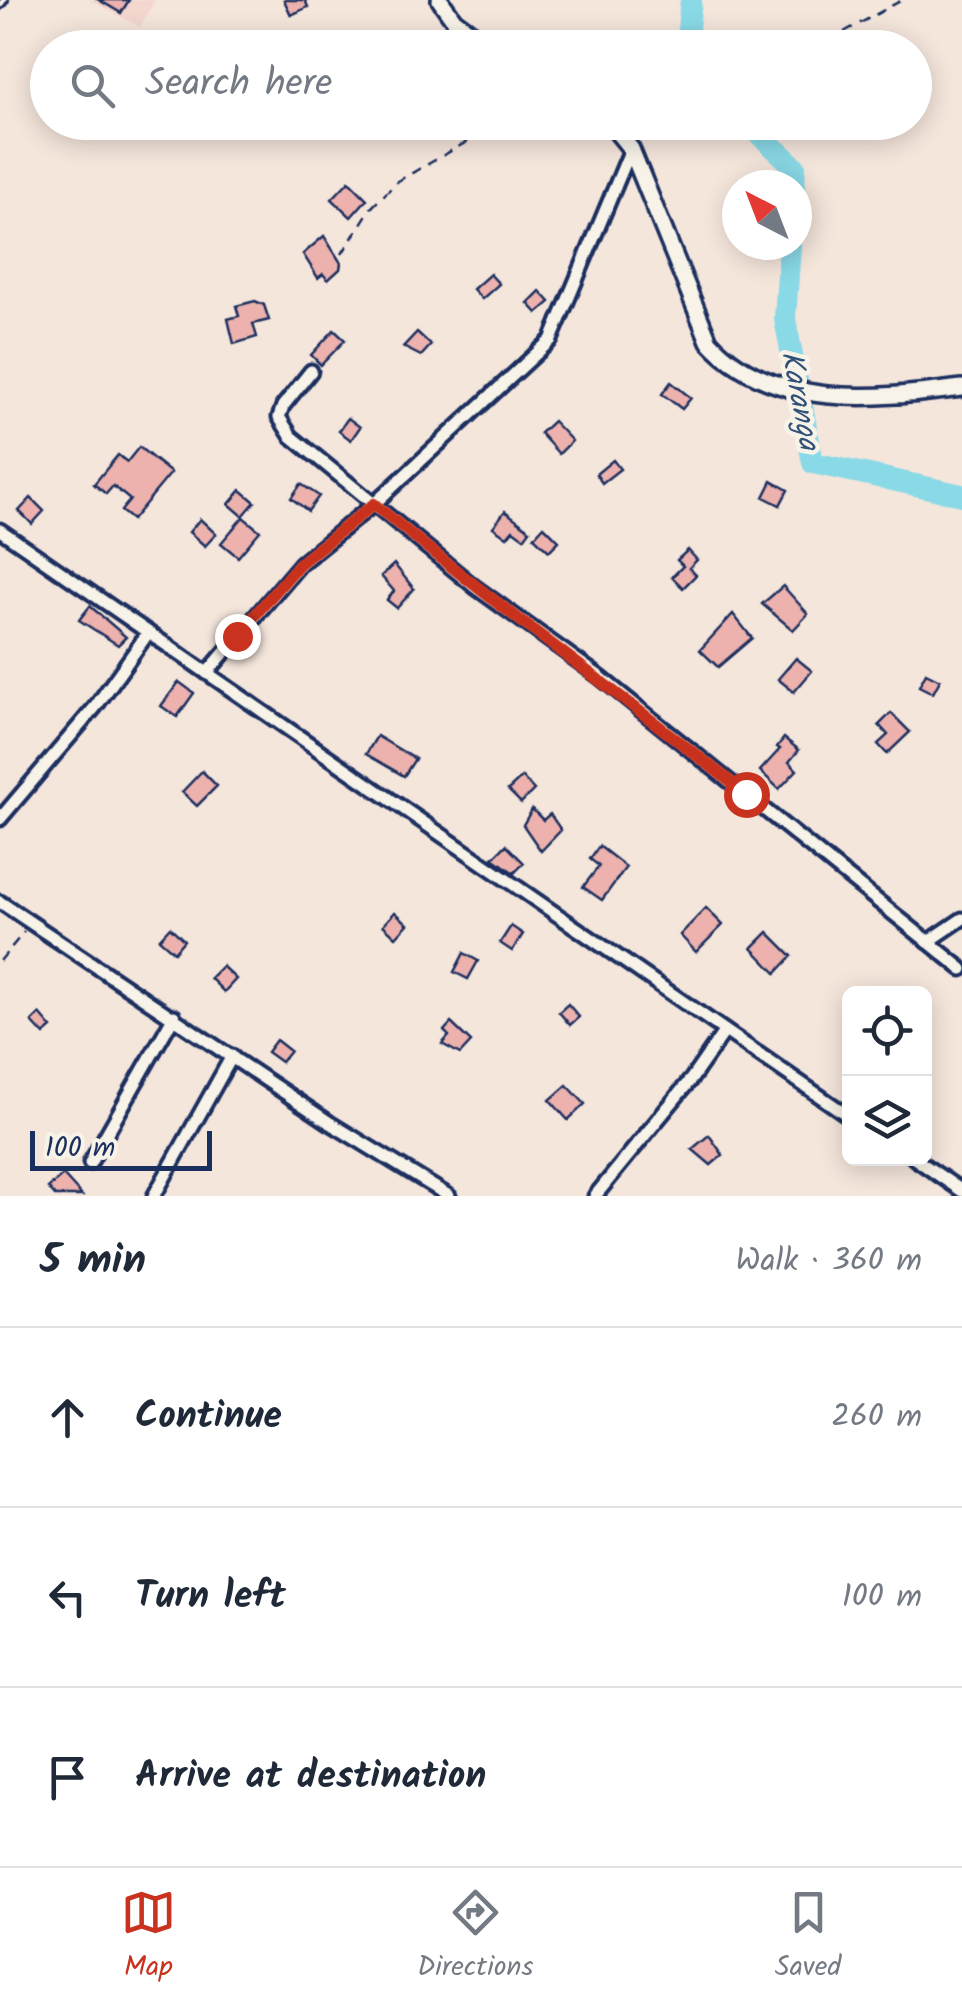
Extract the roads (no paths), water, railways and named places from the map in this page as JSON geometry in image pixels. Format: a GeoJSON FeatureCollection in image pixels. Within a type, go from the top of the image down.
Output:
{"type":"FeatureCollection","features":[{"type":"Feature","properties":{"kind":"main road"},"geometry":{"type":"LineString","coordinates":[[440,0],[454,20],[468,30]]}},
{"type":"Feature","properties":{"kind":"main road"},"geometry":{"type":"LineString","coordinates":[[624,140],[631,149],[709,340],[728,362],[796,391],[857,399],[962,388]]}},
{"type":"Feature","properties":{"kind":"street"},"geometry":{"type":"LineString","coordinates":[[208,673],[300,563],[374,504],[551,340],[631,149]]}},
{"type":"Feature","properties":{"kind":"street"},"geometry":{"type":"LineString","coordinates":[[311,371],[282,406],[279,417],[284,428],[475,588],[600,677],[962,969]]}},
{"type":"Feature","properties":{"kind":"street"},"geometry":{"type":"LineString","coordinates":[[0,530],[370,790],[648,974],[724,1032],[842,1111]]}},
{"type":"Feature","properties":{"kind":"street"},"geometry":{"type":"LineString","coordinates":[[0,819],[96,706],[148,633]]}},
{"type":"Feature","properties":{"kind":"street"},"geometry":{"type":"LineString","coordinates":[[0,902],[448,1196]]}},
{"type":"Feature","properties":{"kind":"street"},"geometry":{"type":"LineString","coordinates":[[928,942],[962,919]]}},
{"type":"Feature","properties":{"kind":"street"},"geometry":{"type":"LineString","coordinates":[[90,1163],[174,1016]]}},
{"type":"Feature","properties":{"kind":"street"},"geometry":{"type":"LineString","coordinates":[[595,1196],[692,1078],[724,1032]]}},
{"type":"Feature","properties":{"kind":"street"},"geometry":{"type":"LineString","coordinates":[[154,1196],[232,1056]]}},
{"type":"Feature","properties":{"kind":"street"},"geometry":{"type":"LineString","coordinates":[[926,1166],[962,1191]]}},
{"type":"Feature","properties":{"kind":"waterway","name":"Karanga"},"geometry":{"type":"LineString","coordinates":[[688,30],[691,0]]}},
{"type":"Feature","properties":{"kind":"waterway","name":"Karanga"},"geometry":{"type":"LineString","coordinates":[[766,140],[795,170]]}},
{"type":"Feature","properties":{"kind":"waterway","name":"Karanga"},"geometry":{"type":"LineString","coordinates":[[789,260],[785,319],[813,463],[962,495]]}}]}
